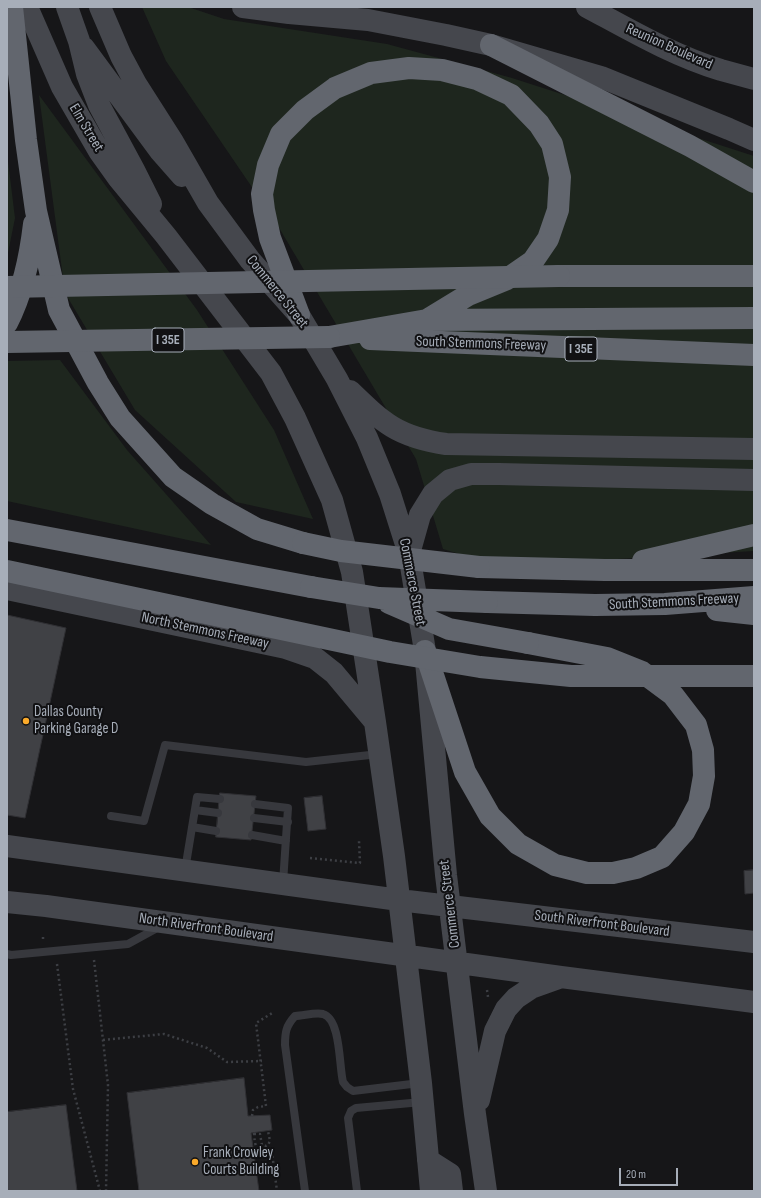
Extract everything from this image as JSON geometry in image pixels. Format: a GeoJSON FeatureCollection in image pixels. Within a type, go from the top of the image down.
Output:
{"type":"FeatureCollection","features":[{"type":"Feature","properties":{"kind":"highway"},"geometry":{"type":"LineString","coordinates":[[12,7],[26,140],[36,210],[59,310],[98,383],[120,418],[173,477],[212,504],[257,529],[303,543],[341,552],[479,567],[605,570],[754,570]]}},
{"type":"Feature","properties":{"kind":"highway"},"geometry":{"type":"LineString","coordinates":[[491,45],[690,146],[754,182]]}},
{"type":"Feature","properties":{"kind":"highway"},"geometry":{"type":"LineString","coordinates":[[299,315],[270,238],[262,194],[268,165],[281,134],[305,110],[336,88],[371,73],[409,68],[442,70],[477,79],[511,95],[539,124],[552,144],[560,177],[558,210],[548,239],[533,261],[507,279],[468,296],[427,320]]}},
{"type":"Feature","properties":{"kind":"highway"},"geometry":{"type":"LineString","coordinates":[[7,323],[21,293],[30,255],[36,210]]}},
{"type":"Feature","properties":{"kind":"highway"},"geometry":{"type":"LineString","coordinates":[[7,287],[551,276],[754,276]]}},
{"type":"Feature","properties":{"kind":"highway"},"geometry":{"type":"LineString","coordinates":[[329,337],[427,320],[754,318]]}},
{"type":"Feature","properties":{"kind":"highway","name":"South Stemmons Freeway"},"geometry":{"type":"LineString","coordinates":[[329,337],[748,356]]}},
{"type":"Feature","properties":{"kind":"highway","name":"I 35E"},"geometry":{"type":"LineString","coordinates":[[7,342],[329,337]]}},
{"type":"Feature","properties":{"kind":"highway"},"geometry":{"type":"LineString","coordinates":[[7,530],[311,587],[379,598],[449,629],[607,658],[642,672],[673,695],[696,725],[703,750],[704,776],[699,804],[684,832],[662,857],[636,868],[613,873],[587,873],[555,865],[518,844],[490,816],[464,772],[425,651]]}},
{"type":"Feature","properties":{"kind":"highway"},"geometry":{"type":"LineString","coordinates":[[605,570],[754,535]]}},
{"type":"Feature","properties":{"kind":"highway"},"geometry":{"type":"LineString","coordinates":[[7,571],[382,650],[480,667],[570,676],[754,676]]}},
{"type":"Feature","properties":{"kind":"highway","name":"South Stemmons Freeway"},"geometry":{"type":"LineString","coordinates":[[379,598],[595,605],[665,604],[754,597]]}},
{"type":"Feature","properties":{"kind":"highway"},"geometry":{"type":"LineString","coordinates":[[665,604],[754,614]]}},
{"type":"Feature","properties":{"kind":"main road","name":"Elm Street"},"geometry":{"type":"LineString","coordinates":[[27,7],[46,54],[62,87],[99,151],[119,179],[166,236]]}},
{"type":"Feature","properties":{"kind":"main road"},"geometry":{"type":"LineString","coordinates":[[67,7],[79,41],[87,74],[99,105],[134,170],[166,236],[271,373],[295,418],[332,500],[352,572],[380,754],[406,956],[431,1191]]}},
{"type":"Feature","properties":{"kind":"main road","name":"Commerce Street"},"geometry":{"type":"LineString","coordinates":[[100,7],[121,56],[136,84],[173,142],[208,203],[250,260],[299,315],[337,379],[370,445],[390,494],[409,554],[425,651],[450,906],[475,1114],[486,1191]]}},
{"type":"Feature","properties":{"kind":"main road"},"geometry":{"type":"LineString","coordinates":[[243,7],[289,13],[368,20],[491,45],[601,77],[754,140]]}},
{"type":"Feature","properties":{"kind":"main road","name":"Reunion Boulevard"},"geometry":{"type":"LineString","coordinates":[[587,7],[678,53],[720,70],[754,79]]}},
{"type":"Feature","properties":{"kind":"main road"},"geometry":{"type":"LineString","coordinates":[[79,41],[99,66],[138,123],[160,151],[208,203]]}},
{"type":"Feature","properties":{"kind":"main road"},"geometry":{"type":"LineString","coordinates":[[337,379],[376,416],[396,430],[413,437],[446,444],[754,449]]}},
{"type":"Feature","properties":{"kind":"main road"},"geometry":{"type":"LineString","coordinates":[[409,554],[420,515],[433,494],[450,480],[471,474],[754,480]]}},
{"type":"Feature","properties":{"kind":"main road","name":"North Stemmons Freeway"},"geometry":{"type":"LineString","coordinates":[[7,589],[286,648],[315,658],[334,673],[375,722]]}},
{"type":"Feature","properties":{"kind":"main road"},"geometry":{"type":"LineString","coordinates":[[7,846],[399,900]]}},
{"type":"Feature","properties":{"kind":"main road","name":"South Riverfront Boulevard"},"geometry":{"type":"LineString","coordinates":[[399,900],[754,942]]}},
{"type":"Feature","properties":{"kind":"main road","name":"North Riverfront Boulevard"},"geometry":{"type":"LineString","coordinates":[[7,902],[168,922],[457,962]]}},
{"type":"Feature","properties":{"kind":"main road"},"geometry":{"type":"LineString","coordinates":[[457,962],[754,1002]]}},
{"type":"Feature","properties":{"kind":"main road"},"geometry":{"type":"LineString","coordinates":[[475,1114],[495,1031],[506,1010],[516,998],[531,988],[561,977]]}},
{"type":"Feature","properties":{"kind":"main road"},"geometry":{"type":"LineString","coordinates":[[428,1160],[450,1174],[452,1191]]}},
{"type":"Feature","properties":{"kind":"lane"},"geometry":{"type":"LineString","coordinates":[[111,816],[144,821],[165,745],[306,762],[380,754]]}},
{"type":"Feature","properties":{"kind":"lane"},"geometry":{"type":"LineString","coordinates":[[185,870],[197,797],[220,800]]}},
{"type":"Feature","properties":{"kind":"lane"},"geometry":{"type":"LineString","coordinates":[[255,804],[288,808],[283,884]]}},
{"type":"Feature","properties":{"kind":"lane"},"geometry":{"type":"LineString","coordinates":[[195,810],[218,813]]}},
{"type":"Feature","properties":{"kind":"lane"},"geometry":{"type":"LineString","coordinates":[[254,818],[288,822]]}},
{"type":"Feature","properties":{"kind":"lane"},"geometry":{"type":"LineString","coordinates":[[192,827],[216,831]]}},
{"type":"Feature","properties":{"kind":"lane"},"geometry":{"type":"LineString","coordinates":[[252,835],[286,841]]}},
{"type":"Feature","properties":{"kind":"lane"},"geometry":{"type":"LineString","coordinates":[[7,954],[11,955],[128,944],[168,922]]}},
{"type":"Feature","properties":{"kind":"lane"},"geometry":{"type":"LineString","coordinates":[[305,1191],[285,1045],[285,1034],[288,1023],[295,1016],[323,1014],[331,1021],[336,1032],[343,1082],[346,1087],[353,1091],[421,1093]]}},
{"type":"Feature","properties":{"kind":"lane"},"geometry":{"type":"LineString","coordinates":[[357,1191],[348,1118],[350,1112],[356,1108],[421,1093]]}},
{"type":"Feature","properties":{"kind":"path"},"geometry":{"type":"LineString","coordinates":[[310,858],[360,863],[359,842]]}},
{"type":"Feature","properties":{"kind":"path"},"geometry":{"type":"LineString","coordinates":[[94,958],[108,1085],[106,1191]]}},
{"type":"Feature","properties":{"kind":"path"},"geometry":{"type":"LineString","coordinates":[[57,963],[73,1089],[100,1191]]}},
{"type":"Feature","properties":{"kind":"path"},"geometry":{"type":"LineString","coordinates":[[481,996],[488,997],[487,990]]}},
{"type":"Feature","properties":{"kind":"path"},"geometry":{"type":"LineString","coordinates":[[252,1116],[254,1110],[258,1107],[266,1106],[262,1061],[256,1023],[274,1012]]}},
{"type":"Feature","properties":{"kind":"path"},"geometry":{"type":"LineString","coordinates":[[103,1040],[164,1034],[207,1048],[228,1062],[262,1061]]}},
{"type":"Feature","properties":{"kind":"path"},"geometry":{"type":"LineString","coordinates":[[268,1131],[270,1141],[266,1146],[262,1145],[260,1134],[254,1134],[256,1147],[265,1153],[272,1153],[277,1191]]}},
{"type":"Feature","properties":{"kind":"shaded area"},"geometry":{"type":"Polygon","coordinates":[[[142,7],[188,7],[224,19],[387,44],[512,78],[754,156],[754,551],[499,566],[443,549],[416,459],[275,221],[166,61],[142,7]]]}},
{"type":"Feature","properties":{"kind":"shaded area"},"geometry":{"type":"Polygon","coordinates":[[[39,95],[197,310],[274,430],[313,519],[236,502],[135,410],[65,293],[39,95]]]}},
{"type":"Feature","properties":{"kind":"shaded area"},"geometry":{"type":"Polygon","coordinates":[[[7,153],[15,218],[7,258],[7,153]]]}},
{"type":"Feature","properties":{"kind":"shaded area"},"geometry":{"type":"Polygon","coordinates":[[[60,360],[127,450],[211,545],[7,501],[7,361],[60,360]]]}},
{"type":"Feature","properties":{"kind":"building","name":"Dallas County Parking Garage D"},"geometry":{"type":"Polygon","coordinates":[[[7,615],[66,628],[25,818],[7,815],[7,615]]]}},
{"type":"Feature","properties":{"kind":"building"},"geometry":{"type":"Polygon","coordinates":[[[220,793],[256,796],[251,840],[216,837],[220,793]]]}},
{"type":"Feature","properties":{"kind":"building"},"geometry":{"type":"Polygon","coordinates":[[[322,796],[326,829],[308,831],[304,798],[322,796]]]}},
{"type":"Feature","properties":{"kind":"building"},"geometry":{"type":"Polygon","coordinates":[[[754,870],[754,893],[745,894],[744,871],[754,870]]]}},
{"type":"Feature","properties":{"kind":"building","name":"Frank Crowley Courts Building"},"geometry":{"type":"Polygon","coordinates":[[[244,1078],[248,1116],[270,1115],[272,1130],[251,1133],[259,1191],[139,1191],[127,1093],[244,1078]]]}},
{"type":"Feature","properties":{"kind":"building"},"geometry":{"type":"Polygon","coordinates":[[[66,1105],[77,1191],[7,1191],[7,1112],[66,1105]]]}},
{"type":"Feature","properties":{"kind":"place","name":"Dallas County Parking Garage D"},"geometry":{"type":"Point","coordinates":[26,721]}},
{"type":"Feature","properties":{"kind":"place","name":"Frank Crowley Courts Building"},"geometry":{"type":"Point","coordinates":[195,1162]}}]}
